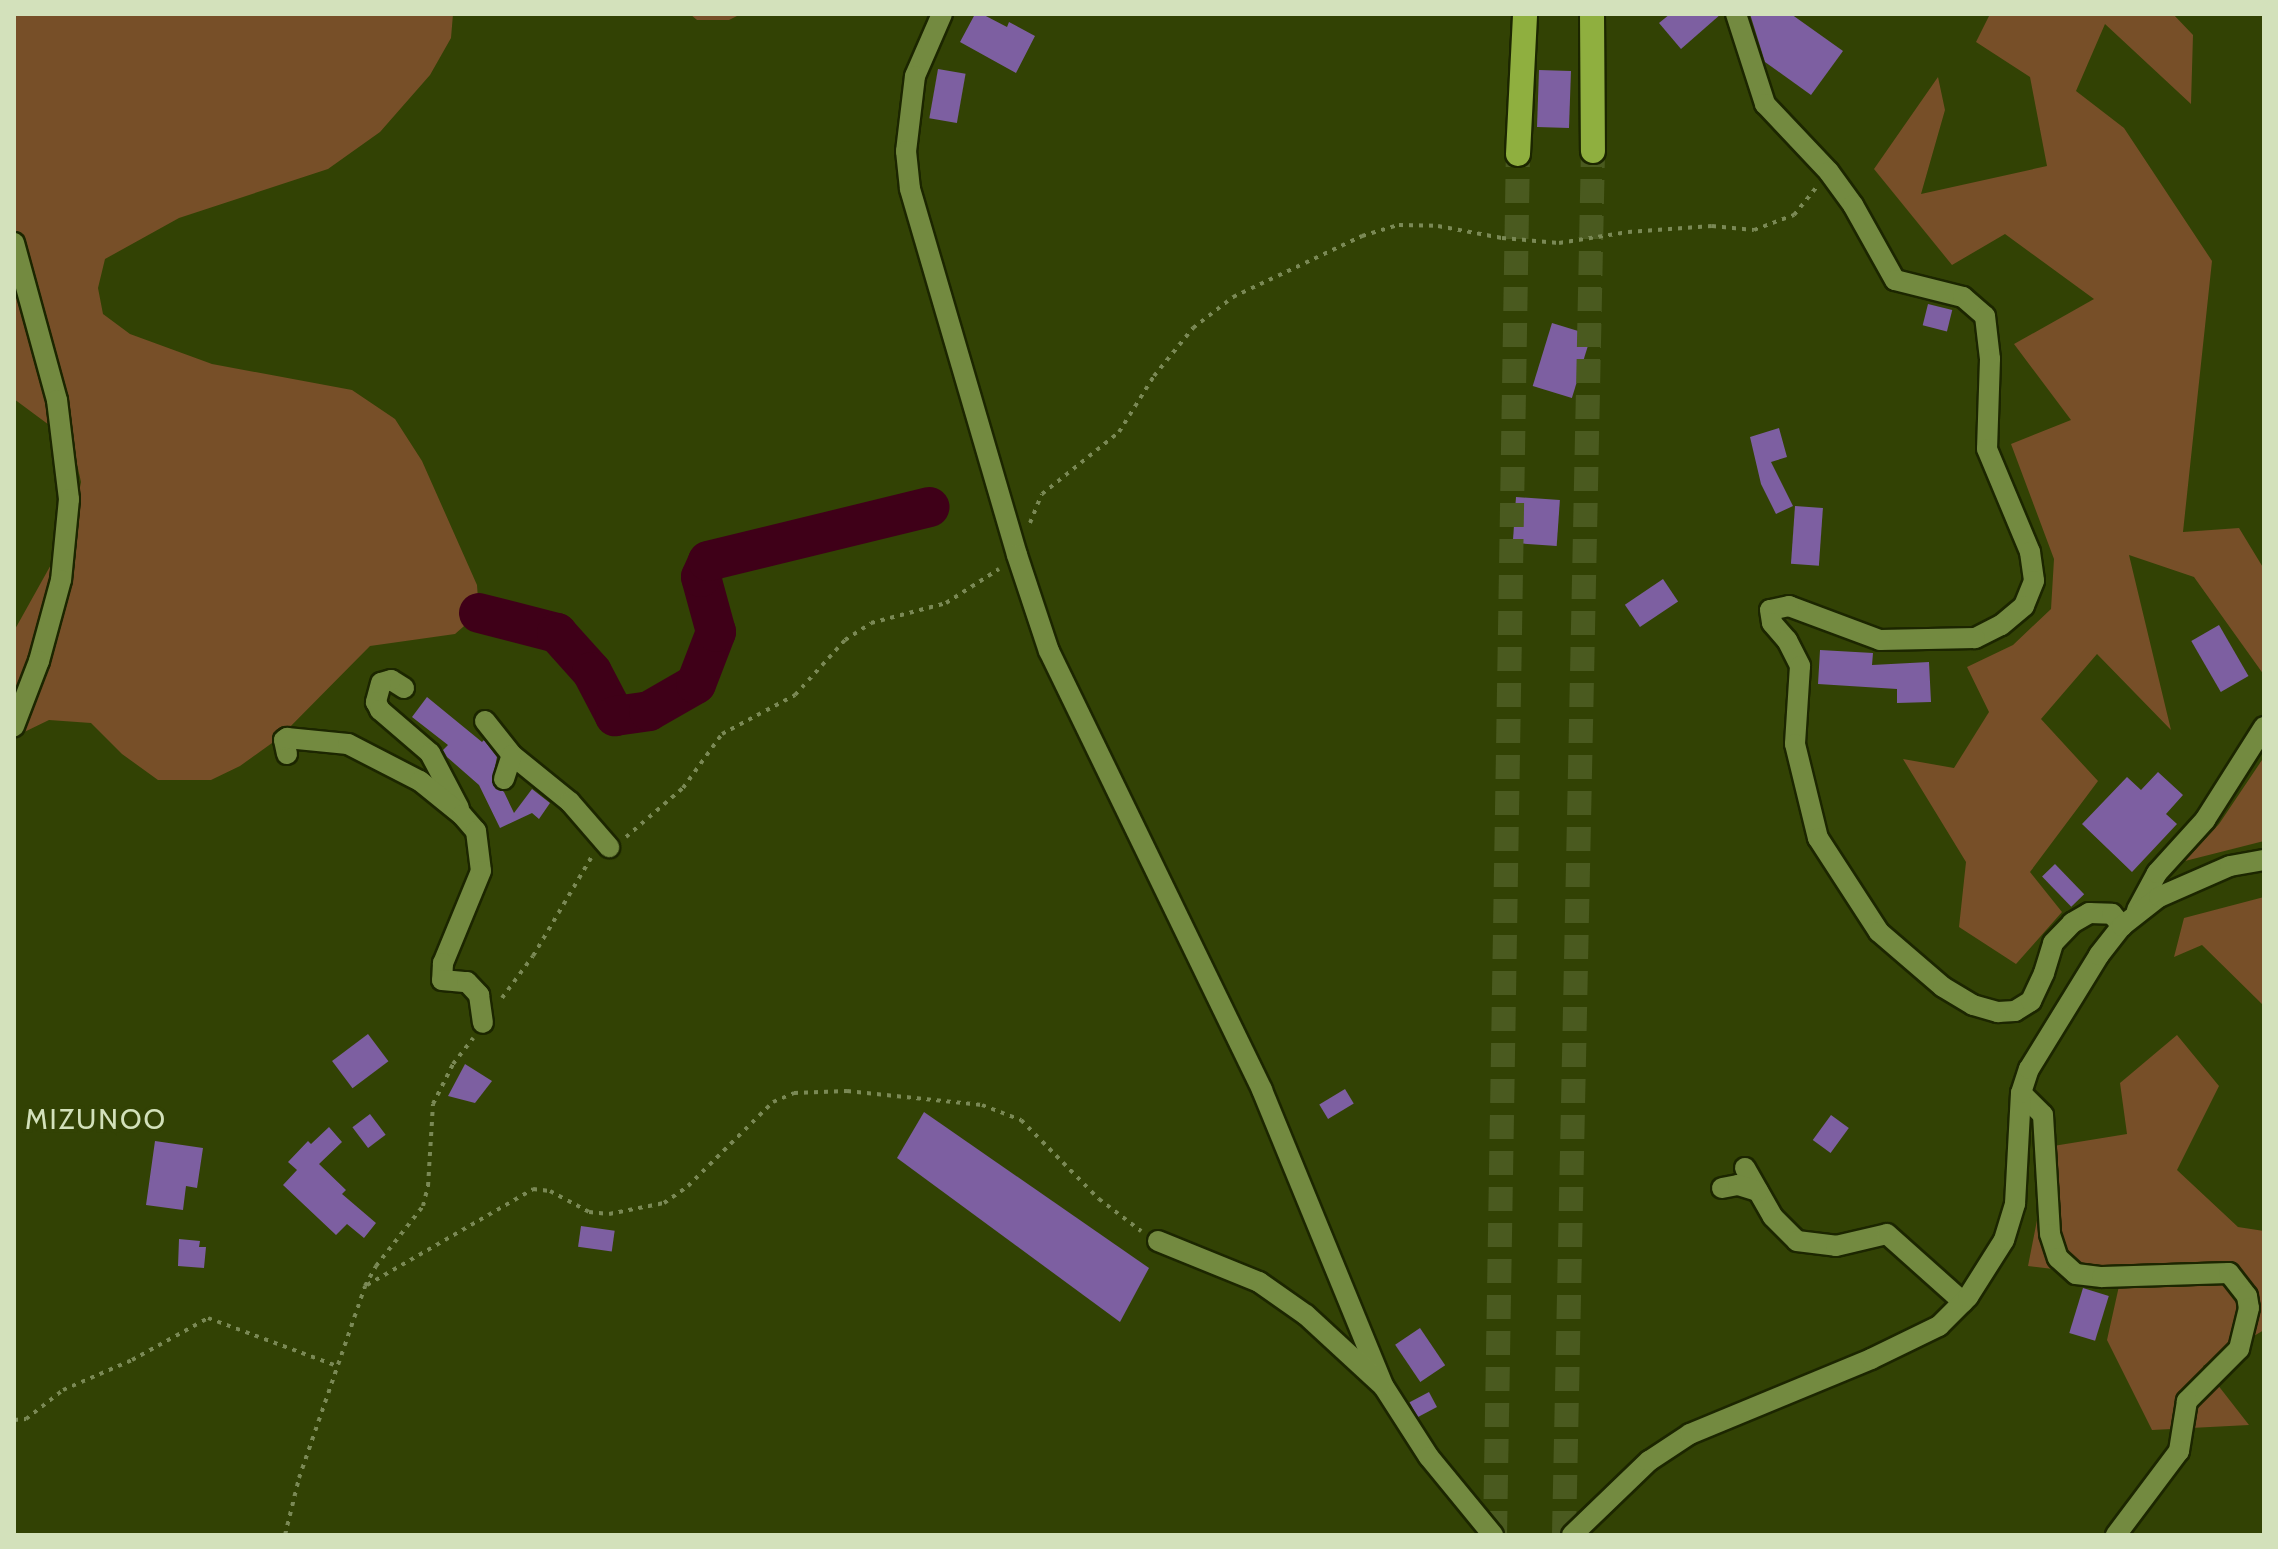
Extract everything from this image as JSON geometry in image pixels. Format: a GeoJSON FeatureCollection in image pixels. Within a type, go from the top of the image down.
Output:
{"type":"FeatureCollection","features":[{"type":"Feature","properties":{"kind":"highway"},"geometry":{"type":"LineString","coordinates":[[1518,154],[1525,14]]}},
{"type":"Feature","properties":{"kind":"highway"},"geometry":{"type":"LineString","coordinates":[[1592,14],[1593,151]]}},
{"type":"Feature","properties":{"kind":"street"},"geometry":{"type":"LineString","coordinates":[[942,14],[915,76],[906,151],[910,189],[1017,555],[1049,651],[1262,1090],[1384,1387],[1429,1457],[1493,1535]]}},
{"type":"Feature","properties":{"kind":"street"},"geometry":{"type":"LineString","coordinates":[[1736,14],[1765,104],[1829,172],[1853,205],[1895,280],[1963,297],[1985,316],[1990,359],[1987,449],[2030,552],[2034,581],[2024,606],[2001,625],[1975,638],[1880,640],[1789,606],[1770,610],[1772,623],[1787,640],[1800,666],[1795,744],[1818,838],[1879,932],[1943,987],[1973,1005],[1998,1012],[2015,1011],[2031,1001],[2053,943],[2072,923],[2089,913],[2112,914],[2127,922]]}},
{"type":"Feature","properties":{"kind":"street"},"geometry":{"type":"LineString","coordinates":[[14,243],[57,400],[69,499],[61,580],[39,661],[14,726]]}},
{"type":"Feature","properties":{"kind":"street"},"geometry":{"type":"LineString","coordinates":[[404,688],[391,680],[381,683],[376,702],[380,710],[430,753],[462,815]]}},
{"type":"Feature","properties":{"kind":"street"},"geometry":{"type":"LineString","coordinates":[[485,721],[512,755],[570,802],[609,847]]}},
{"type":"Feature","properties":{"kind":"street"},"geometry":{"type":"LineString","coordinates":[[1572,1535],[1649,1461],[1690,1434],[1871,1359],[1939,1326],[1963,1302],[2004,1240],[2015,1204],[2021,1093],[2029,1069],[2056,1022],[2127,922],[2157,873],[2205,820],[2264,727]]}},
{"type":"Feature","properties":{"kind":"street"},"geometry":{"type":"LineString","coordinates":[[287,754],[284,740],[287,738],[348,744],[420,781],[462,815],[476,831],[481,871],[443,963],[442,980],[467,982],[473,988],[479,995],[483,1023]]}},
{"type":"Feature","properties":{"kind":"street"},"geometry":{"type":"LineString","coordinates":[[504,779],[512,755]]}},
{"type":"Feature","properties":{"kind":"street"},"geometry":{"type":"LineString","coordinates":[[2127,922],[2159,897],[2230,866],[2264,860]]}},
{"type":"Feature","properties":{"kind":"street"},"geometry":{"type":"LineString","coordinates":[[2021,1093],[2043,1115],[2050,1234],[2058,1258],[2076,1274],[2102,1277],[2229,1273],[2247,1296],[2249,1308],[2239,1349],[2187,1401],[2179,1451],[2116,1535]]}},
{"type":"Feature","properties":{"kind":"street"},"geometry":{"type":"LineString","coordinates":[[1745,1168],[1773,1217],[1797,1241],[1836,1246],[1887,1234],[1963,1302]]}},
{"type":"Feature","properties":{"kind":"street"},"geometry":{"type":"LineString","coordinates":[[1722,1188],[1738,1185],[1758,1191]]}},
{"type":"Feature","properties":{"kind":"street"},"geometry":{"type":"LineString","coordinates":[[1158,1241],[1259,1282],[1306,1315],[1384,1387]]}},
{"type":"Feature","properties":{"kind":"path"},"geometry":{"type":"LineString","coordinates":[[285,1535],[299,1478],[365,1286],[376,1266],[423,1206],[428,1186],[433,1104],[453,1064],[533,956],[588,859],[662,809],[722,734],[795,695],[845,640],[871,623],[946,603],[1017,555],[1042,494],[1119,432],[1154,376],[1193,328],[1233,297],[1297,264],[1362,236],[1399,225],[1438,226],[1502,238],[1559,243],[1690,228],[1754,230],[1794,215],[1829,172]]}},
{"type":"Feature","properties":{"kind":"path"},"geometry":{"type":"LineString","coordinates":[[365,1286],[533,1189],[550,1191],[589,1212],[609,1214],[664,1203],[688,1186],[749,1122],[773,1102],[794,1093],[847,1091],[982,1105],[1021,1120],[1099,1199],[1129,1225],[1158,1241]]}},
{"type":"Feature","properties":{"kind":"path"},"geometry":{"type":"LineString","coordinates":[[14,1420],[26,1419],[63,1390],[132,1360],[208,1318],[337,1366]]}},
{"type":"Feature","properties":{"kind":"shaded area"},"geometry":{"type":"Polygon","coordinates":[[[14,14],[453,14],[451,38],[430,75],[380,132],[328,169],[179,218],[105,259],[98,288],[103,314],[130,334],[212,364],[352,390],[395,419],[422,461],[477,585],[479,613],[455,634],[370,646],[279,738],[240,766],[211,780],[158,780],[122,754],[91,723],[49,720],[14,737],[14,631],[72,527],[81,482],[72,442],[14,399],[14,14]]]}},
{"type":"Feature","properties":{"kind":"shaded area"},"geometry":{"type":"Polygon","coordinates":[[[690,14],[741,14],[729,20],[697,20],[690,14]]]}},
{"type":"Feature","properties":{"kind":"shaded area"},"geometry":{"type":"Polygon","coordinates":[[[1990,14],[2173,14],[2193,35],[2191,104],[2105,24],[2076,91],[2124,128],[2212,261],[2183,532],[2239,528],[2264,569],[2264,675],[2194,577],[2129,555],[2171,730],[2097,654],[2041,719],[2098,781],[2030,872],[2062,912],[2016,964],[1959,927],[1966,862],[1903,759],[1954,768],[1989,712],[1967,667],[2013,645],[2051,609],[2054,559],[2011,444],[2071,420],[2014,344],[2094,299],[2005,234],[1952,265],[1874,169],[1938,77],[1945,110],[1921,194],[2047,166],[2030,77],[1976,42],[1990,14]]]}},
{"type":"Feature","properties":{"kind":"shaded area"},"geometry":{"type":"Polygon","coordinates":[[[2264,757],[2264,841],[2185,861],[2219,824],[2264,757]]]}},
{"type":"Feature","properties":{"kind":"shaded area"},"geometry":{"type":"Polygon","coordinates":[[[2264,897],[2264,1006],[2202,945],[2174,957],[2184,918],[2264,897]]]}},
{"type":"Feature","properties":{"kind":"shaded area"},"geometry":{"type":"Polygon","coordinates":[[[2177,1035],[2219,1086],[2177,1170],[2238,1227],[2264,1231],[2264,1330],[2203,1366],[2249,1425],[2152,1430],[2107,1340],[2121,1277],[2028,1266],[2039,1210],[2041,1148],[2127,1134],[2120,1083],[2177,1035]]]}},
{"type":"Feature","properties":{"kind":"building"},"geometry":{"type":"Polygon","coordinates":[[[975,14],[982,14],[1007,27],[1009,22],[1035,36],[1016,73],[960,42],[975,14]]]}},
{"type":"Feature","properties":{"kind":"building"},"geometry":{"type":"Polygon","coordinates":[[[1670,14],[1721,14],[1681,49],[1659,23],[1670,14]]]}},
{"type":"Feature","properties":{"kind":"building"},"geometry":{"type":"Polygon","coordinates":[[[1750,14],[1791,14],[1843,51],[1811,95],[1765,62],[1750,14]]]}},
{"type":"Feature","properties":{"kind":"building"},"geometry":{"type":"Polygon","coordinates":[[[938,69],[966,74],[957,123],[929,118],[938,69]]]}},
{"type":"Feature","properties":{"kind":"building"},"geometry":{"type":"Polygon","coordinates":[[[1539,70],[1571,71],[1569,128],[1537,127],[1539,70]]]}},
{"type":"Feature","properties":{"kind":"building"},"geometry":{"type":"Polygon","coordinates":[[[1928,304],[1952,310],[1947,331],[1923,325],[1928,304]]]}},
{"type":"Feature","properties":{"kind":"building"},"geometry":{"type":"Polygon","coordinates":[[[1552,323],[1591,335],[1572,398],[1533,386],[1552,323]]]}},
{"type":"Feature","properties":{"kind":"building"},"geometry":{"type":"Polygon","coordinates":[[[1779,428],[1787,457],[1771,462],[1793,506],[1776,514],[1761,484],[1750,437],[1779,428]]]}},
{"type":"Feature","properties":{"kind":"building"},"geometry":{"type":"Polygon","coordinates":[[[1516,497],[1560,500],[1557,546],[1513,543],[1516,497]]]}},
{"type":"Feature","properties":{"kind":"building"},"geometry":{"type":"Polygon","coordinates":[[[1795,506],[1823,508],[1819,566],[1791,564],[1795,506]]]}},
{"type":"Feature","properties":{"kind":"building"},"geometry":{"type":"Polygon","coordinates":[[[1663,579],[1678,601],[1640,627],[1625,605],[1663,579]]]}},
{"type":"Feature","properties":{"kind":"building"},"geometry":{"type":"Polygon","coordinates":[[[2219,625],[2248,676],[2221,692],[2191,641],[2219,625]]]}},
{"type":"Feature","properties":{"kind":"building"},"geometry":{"type":"Polygon","coordinates":[[[1820,650],[1873,653],[1872,665],[1929,662],[1931,702],[1897,703],[1897,689],[1818,684],[1820,650]]]}},
{"type":"Feature","properties":{"kind":"building"},"geometry":{"type":"Polygon","coordinates":[[[427,697],[482,742],[484,740],[497,757],[492,782],[504,792],[514,813],[532,789],[550,803],[539,819],[532,813],[500,828],[479,785],[447,757],[443,750],[448,745],[412,717],[427,697]]]}},
{"type":"Feature","properties":{"kind":"building"},"geometry":{"type":"Polygon","coordinates":[[[2158,772],[2183,795],[2166,814],[2177,824],[2132,872],[2082,824],[2127,777],[2141,790],[2158,772]]]}},
{"type":"Feature","properties":{"kind":"building"},"geometry":{"type":"Polygon","coordinates":[[[2055,864],[2084,894],[2071,907],[2042,877],[2055,864]]]}},
{"type":"Feature","properties":{"kind":"building"},"geometry":{"type":"Polygon","coordinates":[[[368,1034],[388,1061],[353,1088],[332,1061],[368,1034]]]}},
{"type":"Feature","properties":{"kind":"building"},"geometry":{"type":"Polygon","coordinates":[[[465,1064],[492,1081],[475,1103],[448,1096],[465,1064]]]}},
{"type":"Feature","properties":{"kind":"building"},"geometry":{"type":"Polygon","coordinates":[[[1345,1089],[1354,1104],[1328,1119],[1319,1104],[1345,1089]]]}},
{"type":"Feature","properties":{"kind":"building"},"geometry":{"type":"Polygon","coordinates":[[[924,1112],[1149,1268],[1120,1322],[897,1158],[924,1112]]]}},
{"type":"Feature","properties":{"kind":"building"},"geometry":{"type":"Polygon","coordinates":[[[370,1114],[386,1135],[368,1148],[352,1127],[370,1114]]]}},
{"type":"Feature","properties":{"kind":"building"},"geometry":{"type":"Polygon","coordinates":[[[1831,1115],[1849,1128],[1831,1153],[1813,1140],[1831,1115]]]}},
{"type":"Feature","properties":{"kind":"building"},"geometry":{"type":"Polygon","coordinates":[[[329,1127],[342,1142],[319,1164],[346,1190],[342,1194],[376,1223],[364,1238],[347,1224],[336,1235],[283,1185],[297,1170],[288,1162],[308,1141],[311,1144],[329,1127]]]}},
{"type":"Feature","properties":{"kind":"building"},"geometry":{"type":"Polygon","coordinates":[[[155,1141],[203,1148],[197,1188],[186,1186],[183,1210],[146,1205],[155,1141]]]}},
{"type":"Feature","properties":{"kind":"building"},"geometry":{"type":"Polygon","coordinates":[[[581,1226],[615,1231],[612,1252],[578,1247],[581,1226]]]}},
{"type":"Feature","properties":{"kind":"building"},"geometry":{"type":"Polygon","coordinates":[[[179,1239],[200,1241],[199,1247],[206,1247],[204,1268],[178,1266],[179,1239]]]}},
{"type":"Feature","properties":{"kind":"building"},"geometry":{"type":"Polygon","coordinates":[[[2083,1288],[2109,1296],[2095,1341],[2069,1333],[2083,1288]]]}},
{"type":"Feature","properties":{"kind":"building"},"geometry":{"type":"Polygon","coordinates":[[[1420,1328],[1445,1365],[1420,1382],[1395,1345],[1420,1328]]]}},
{"type":"Feature","properties":{"kind":"building"},"geometry":{"type":"Polygon","coordinates":[[[1429,1392],[1437,1407],[1418,1417],[1410,1402],[1429,1392]]]}},
{"type":"Feature","properties":{"kind":"waterway"},"geometry":{"type":"LineString","coordinates":[[479,613],[557,633],[592,672],[615,716],[649,711],[696,684],[716,632],[701,577],[708,561],[929,507]]}},
{"type":"Feature","properties":{"kind":"tunnel"},"geometry":{"type":"LineString","coordinates":[[1564,1535],[1593,151]]}},
{"type":"Feature","properties":{"kind":"tunnel"},"geometry":{"type":"LineString","coordinates":[[1495,1535],[1518,154]]}},
{"type":"Feature","properties":{"kind":"district","name":"MIZUNOO"},"geometry":{"type":"Point","coordinates":[96,1119]}}]}
